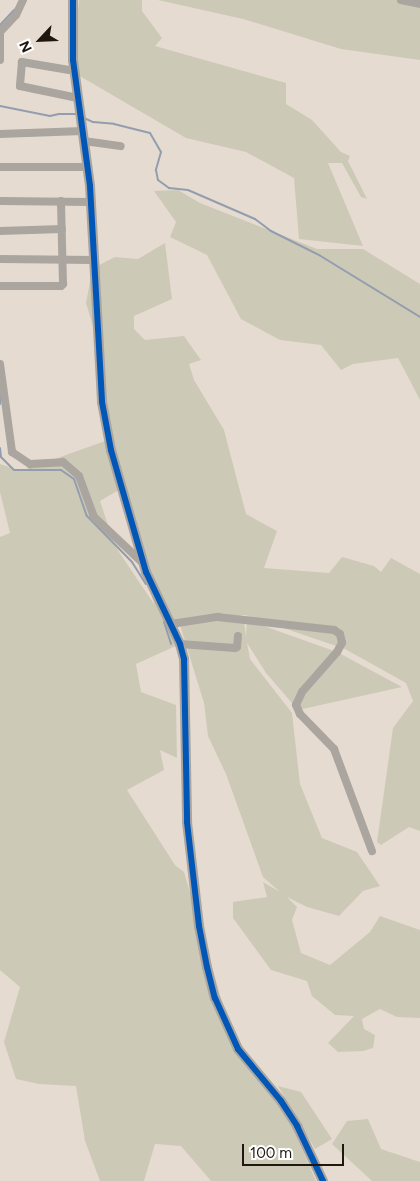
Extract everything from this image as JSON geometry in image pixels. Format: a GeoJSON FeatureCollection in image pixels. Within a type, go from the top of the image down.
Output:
{"type":"FeatureCollection","features":[{"type":"Feature","properties":{"kind":"street"},"geometry":{"type":"LineString","coordinates":[[0,60],[0,32],[16,15],[23,0]]}},
{"type":"Feature","properties":{"kind":"street"},"geometry":{"type":"LineString","coordinates":[[73,0],[72,28],[75,71],[88,167],[98,345],[106,431],[145,565],[180,644],[186,678],[185,757],[190,859],[199,926],[215,998],[238,1048],[281,1102],[297,1126],[323,1181]]}},
{"type":"Feature","properties":{"kind":"street"},"geometry":{"type":"LineString","coordinates":[[401,0],[420,4]]}},
{"type":"Feature","properties":{"kind":"street"},"geometry":{"type":"LineString","coordinates":[[75,71],[22,62],[20,86],[78,98]]}},
{"type":"Feature","properties":{"kind":"street"},"geometry":{"type":"LineString","coordinates":[[0,134],[83,136],[122,146]]}},
{"type":"Feature","properties":{"kind":"street"},"geometry":{"type":"LineString","coordinates":[[0,167],[88,167]]}},
{"type":"Feature","properties":{"kind":"street"},"geometry":{"type":"LineString","coordinates":[[0,201],[91,202]]}},
{"type":"Feature","properties":{"kind":"street"},"geometry":{"type":"LineString","coordinates":[[0,286],[61,286],[64,284],[61,201]]}},
{"type":"Feature","properties":{"kind":"street"},"geometry":{"type":"LineString","coordinates":[[0,231],[62,229]]}},
{"type":"Feature","properties":{"kind":"street"},"geometry":{"type":"LineString","coordinates":[[0,260],[93,260]]}},
{"type":"Feature","properties":{"kind":"street"},"geometry":{"type":"LineString","coordinates":[[0,364],[12,452],[30,464],[63,462],[79,476],[94,517],[145,565]]}},
{"type":"Feature","properties":{"kind":"street"},"geometry":{"type":"LineString","coordinates":[[172,624],[217,617],[334,630],[340,634],[342,643],[337,652],[302,692],[296,705],[300,714],[334,749],[372,851]]}},
{"type":"Feature","properties":{"kind":"street"},"geometry":{"type":"LineString","coordinates":[[180,644],[235,648],[238,636]]}},
{"type":"Feature","properties":{"kind":"shaded area"},"geometry":{"type":"Polygon","coordinates":[[[79,0],[142,0],[142,11],[162,38],[155,46],[286,83],[286,104],[312,120],[341,152],[350,156],[348,161],[367,199],[361,197],[342,163],[328,163],[363,246],[299,239],[294,178],[246,152],[186,138],[78,75],[76,28],[79,0]]]}},
{"type":"Feature","properties":{"kind":"shaded area"},"geometry":{"type":"Polygon","coordinates":[[[158,0],[420,0],[420,60],[341,49],[243,19],[158,0]]]}},
{"type":"Feature","properties":{"kind":"shaded area"},"geometry":{"type":"Polygon","coordinates":[[[178,190],[200,203],[317,249],[363,249],[420,284],[420,400],[398,358],[353,364],[341,370],[321,345],[280,340],[241,319],[207,255],[170,237],[176,222],[154,191],[178,190]]]}},
{"type":"Feature","properties":{"kind":"shaded area"},"geometry":{"type":"Polygon","coordinates":[[[165,243],[172,299],[134,316],[134,329],[145,340],[184,336],[201,360],[189,364],[194,380],[224,430],[246,514],[277,531],[264,568],[329,573],[342,557],[374,566],[381,572],[391,558],[420,574],[420,831],[409,827],[381,845],[377,842],[393,728],[413,701],[406,683],[345,649],[245,615],[220,619],[244,621],[246,637],[247,620],[337,652],[402,687],[298,710],[266,673],[247,643],[250,659],[292,713],[300,784],[322,838],[357,852],[380,886],[363,891],[339,916],[307,907],[287,897],[297,907],[292,920],[301,953],[330,965],[370,932],[380,916],[420,930],[420,1018],[397,1017],[380,1009],[362,1019],[364,1029],[375,1035],[373,1048],[363,1051],[338,1052],[328,1043],[354,1016],[335,1015],[312,996],[307,981],[271,970],[233,918],[233,902],[267,897],[263,882],[280,892],[263,877],[226,774],[208,736],[204,703],[180,625],[170,627],[180,644],[136,664],[141,692],[176,705],[177,758],[160,750],[164,770],[127,790],[175,865],[184,872],[237,1053],[281,1101],[316,1181],[211,1181],[181,1146],[155,1144],[144,1181],[100,1181],[85,1141],[76,1086],[39,1084],[16,1079],[4,1042],[20,987],[0,970],[0,537],[10,533],[0,492],[0,464],[21,471],[108,440],[104,420],[101,353],[86,303],[94,268],[115,257],[138,259],[165,243]],[[122,488],[100,501],[115,546],[154,604],[122,488]]]}},
{"type":"Feature","properties":{"kind":"shaded area"},"geometry":{"type":"Polygon","coordinates":[[[278,1086],[301,1092],[332,1139],[315,1149],[278,1086]]]}},
{"type":"Feature","properties":{"kind":"shaded area"},"geometry":{"type":"Polygon","coordinates":[[[368,1119],[381,1149],[420,1162],[420,1181],[372,1181],[332,1144],[347,1121],[368,1119]]]}},
{"type":"Feature","properties":{"kind":"waterway"},"geometry":{"type":"LineString","coordinates":[[0,25],[14,10]]}},
{"type":"Feature","properties":{"kind":"waterway"},"geometry":{"type":"LineString","coordinates":[[0,106],[50,116],[78,114]]}},
{"type":"Feature","properties":{"kind":"waterway"},"geometry":{"type":"LineString","coordinates":[[84,118],[93,122],[114,124],[150,133],[161,152],[156,170],[158,180],[169,188],[188,190],[255,219],[271,231],[319,255],[420,317]]}},
{"type":"Feature","properties":{"kind":"waterway"},"geometry":{"type":"LineString","coordinates":[[0,393],[0,404]]}},
{"type":"Feature","properties":{"kind":"waterway"},"geometry":{"type":"LineString","coordinates":[[0,448],[1,457],[14,470],[61,470],[74,479],[87,516],[132,562],[146,584]]}},
{"type":"Feature","properties":{"kind":"waterway"},"geometry":{"type":"LineString","coordinates":[[164,622],[171,644]]}},
{"type":"Feature","properties":{"kind":"cycle path"},"geometry":{"type":"LineString","coordinates":[[73,0],[73,60],[90,186],[102,402],[111,450],[146,572],[180,644],[184,659],[187,822],[199,926],[207,967],[215,998],[238,1049],[281,1101],[297,1126],[323,1181]]}}]}
